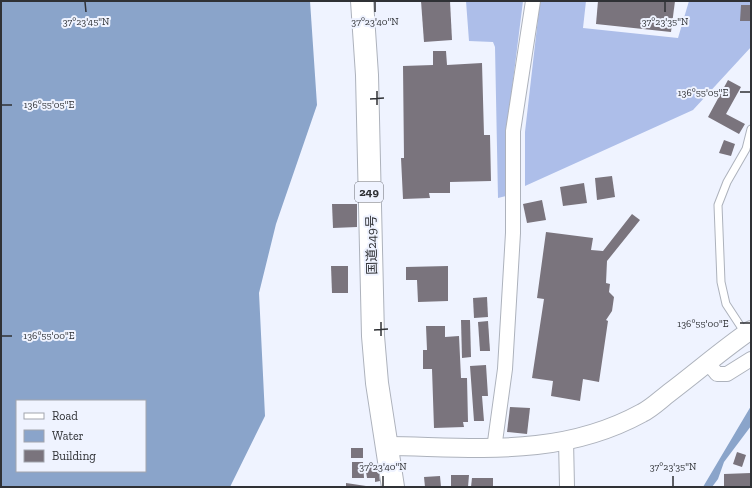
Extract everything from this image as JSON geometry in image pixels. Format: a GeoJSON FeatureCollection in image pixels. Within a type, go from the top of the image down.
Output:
{"type":"FeatureCollection","features":[{"type":"Feature","properties":{"kind":"highway","name":"国道249号"},"geometry":{"type":"LineString","coordinates":[[362,1],[367,75],[373,336],[377,384],[393,487]]}},
{"type":"Feature","properties":{"kind":"street"},"geometry":{"type":"LineString","coordinates":[[494,449],[506,361],[513,233],[513,131],[533,1]]}},
{"type":"Feature","properties":{"kind":"street"},"geometry":{"type":"LineString","coordinates":[[387,446],[494,449],[525,447],[593,434],[621,424],[644,412],[748,332]]}},
{"type":"Feature","properties":{"kind":"street"},"geometry":{"type":"LineString","coordinates":[[708,363],[717,374],[727,374],[751,359]]}},
{"type":"Feature","properties":{"kind":"street"},"geometry":{"type":"LineString","coordinates":[[566,440],[567,487]]}},
{"type":"Feature","properties":{"kind":"lane"},"geometry":{"type":"LineString","coordinates":[[748,332],[726,304],[721,282],[718,205],[727,182],[746,149],[751,129]]}},
{"type":"Feature","properties":{"kind":"shaded area"},"geometry":{"type":"Polygon","coordinates":[[[466,1],[523,1],[506,137],[506,196],[498,198],[495,47],[493,42],[469,41],[466,1]]]}},
{"type":"Feature","properties":{"kind":"shaded area"},"geometry":{"type":"Polygon","coordinates":[[[540,1],[586,1],[583,28],[678,38],[689,1],[751,1],[751,47],[693,110],[525,186],[525,132],[540,1]]]}},
{"type":"Feature","properties":{"kind":"water"},"geometry":{"type":"Polygon","coordinates":[[[1,1],[310,1],[317,105],[276,224],[259,293],[265,416],[230,487],[1,487],[1,1]]]}},
{"type":"Feature","properties":{"kind":"water"},"geometry":{"type":"Polygon","coordinates":[[[751,406],[751,426],[724,462],[718,479],[712,487],[703,487],[751,406]]]}},
{"type":"Feature","properties":{"kind":"building"},"geometry":{"type":"Polygon","coordinates":[[[421,1],[450,1],[452,40],[424,42],[421,1]]]}},
{"type":"Feature","properties":{"kind":"building"},"geometry":{"type":"Polygon","coordinates":[[[598,1],[675,1],[671,32],[596,24],[598,1]]]}},
{"type":"Feature","properties":{"kind":"building"},"geometry":{"type":"Polygon","coordinates":[[[741,5],[751,5],[751,21],[740,21],[741,5]]]}},
{"type":"Feature","properties":{"kind":"building"},"geometry":{"type":"Polygon","coordinates":[[[433,51],[446,51],[447,65],[482,63],[484,135],[490,135],[491,181],[450,182],[450,193],[429,193],[430,198],[403,199],[401,158],[404,158],[403,66],[433,65],[433,51]]]}},
{"type":"Feature","properties":{"kind":"building"},"geometry":{"type":"Polygon","coordinates":[[[728,80],[741,87],[726,114],[745,124],[739,134],[708,117],[728,80]]]}},
{"type":"Feature","properties":{"kind":"building"},"geometry":{"type":"Polygon","coordinates":[[[724,140],[735,144],[731,156],[719,153],[724,140]]]}},
{"type":"Feature","properties":{"kind":"building"},"geometry":{"type":"Polygon","coordinates":[[[612,176],[615,197],[597,200],[595,178],[612,176]]]}},
{"type":"Feature","properties":{"kind":"building"},"geometry":{"type":"Polygon","coordinates":[[[584,183],[587,203],[563,206],[560,187],[584,183]]]}},
{"type":"Feature","properties":{"kind":"building"},"geometry":{"type":"Polygon","coordinates":[[[542,200],[546,220],[527,223],[523,204],[542,200]]]}},
{"type":"Feature","properties":{"kind":"building"},"geometry":{"type":"Polygon","coordinates":[[[332,204],[357,204],[357,227],[333,228],[332,204]]]}},
{"type":"Feature","properties":{"kind":"building"},"geometry":{"type":"Polygon","coordinates":[[[632,214],[640,220],[607,261],[606,283],[610,284],[609,292],[614,297],[612,311],[606,320],[608,321],[599,382],[583,379],[580,401],[551,396],[553,381],[532,378],[544,299],[537,298],[546,232],[593,238],[591,250],[603,251],[632,214]]]}},
{"type":"Feature","properties":{"kind":"building"},"geometry":{"type":"Polygon","coordinates":[[[331,266],[348,266],[348,293],[332,293],[331,266]]]}},
{"type":"Feature","properties":{"kind":"building"},"geometry":{"type":"Polygon","coordinates":[[[448,266],[448,301],[418,302],[417,280],[406,280],[406,267],[448,266]]]}},
{"type":"Feature","properties":{"kind":"building"},"geometry":{"type":"Polygon","coordinates":[[[487,297],[488,317],[474,318],[473,298],[487,297]]]}},
{"type":"Feature","properties":{"kind":"building"},"geometry":{"type":"Polygon","coordinates":[[[461,320],[470,320],[471,357],[462,358],[461,320]]]}},
{"type":"Feature","properties":{"kind":"building"},"geometry":{"type":"Polygon","coordinates":[[[488,321],[490,351],[480,351],[478,322],[488,321]]]}},
{"type":"Feature","properties":{"kind":"building"},"geometry":{"type":"Polygon","coordinates":[[[426,326],[445,326],[445,337],[459,336],[461,378],[467,378],[468,422],[463,422],[464,427],[434,428],[432,369],[423,369],[423,350],[427,350],[426,326]]]}},
{"type":"Feature","properties":{"kind":"building"},"geometry":{"type":"Polygon","coordinates":[[[486,365],[488,396],[482,396],[484,421],[474,421],[470,366],[486,365]]]}},
{"type":"Feature","properties":{"kind":"building"},"geometry":{"type":"Polygon","coordinates":[[[510,407],[530,408],[527,434],[507,432],[510,407]]]}},
{"type":"Feature","properties":{"kind":"building"},"geometry":{"type":"Polygon","coordinates":[[[351,448],[363,448],[363,458],[351,458],[351,448]]]}},
{"type":"Feature","properties":{"kind":"building"},"geometry":{"type":"Polygon","coordinates":[[[737,452],[746,455],[742,467],[733,464],[737,452]]]}},
{"type":"Feature","properties":{"kind":"building"},"geometry":{"type":"Polygon","coordinates":[[[352,462],[363,462],[364,478],[352,478],[352,462]]]}},
{"type":"Feature","properties":{"kind":"building"},"geometry":{"type":"Polygon","coordinates":[[[378,464],[380,481],[375,482],[375,478],[367,478],[365,465],[378,464]]]}},
{"type":"Feature","properties":{"kind":"building"},"geometry":{"type":"Polygon","coordinates":[[[751,473],[751,487],[724,487],[724,474],[751,473]]]}},
{"type":"Feature","properties":{"kind":"building"},"geometry":{"type":"Polygon","coordinates":[[[451,475],[469,475],[468,487],[451,487],[451,475]]]}},
{"type":"Feature","properties":{"kind":"building"},"geometry":{"type":"Polygon","coordinates":[[[440,476],[441,487],[425,487],[424,477],[440,476]]]}},
{"type":"Feature","properties":{"kind":"building"},"geometry":{"type":"Polygon","coordinates":[[[472,478],[493,478],[493,487],[471,487],[472,478]]]}},
{"type":"Feature","properties":{"kind":"building"},"geometry":{"type":"Polygon","coordinates":[[[346,483],[366,486],[366,487],[346,487],[346,483]]]}}]}
